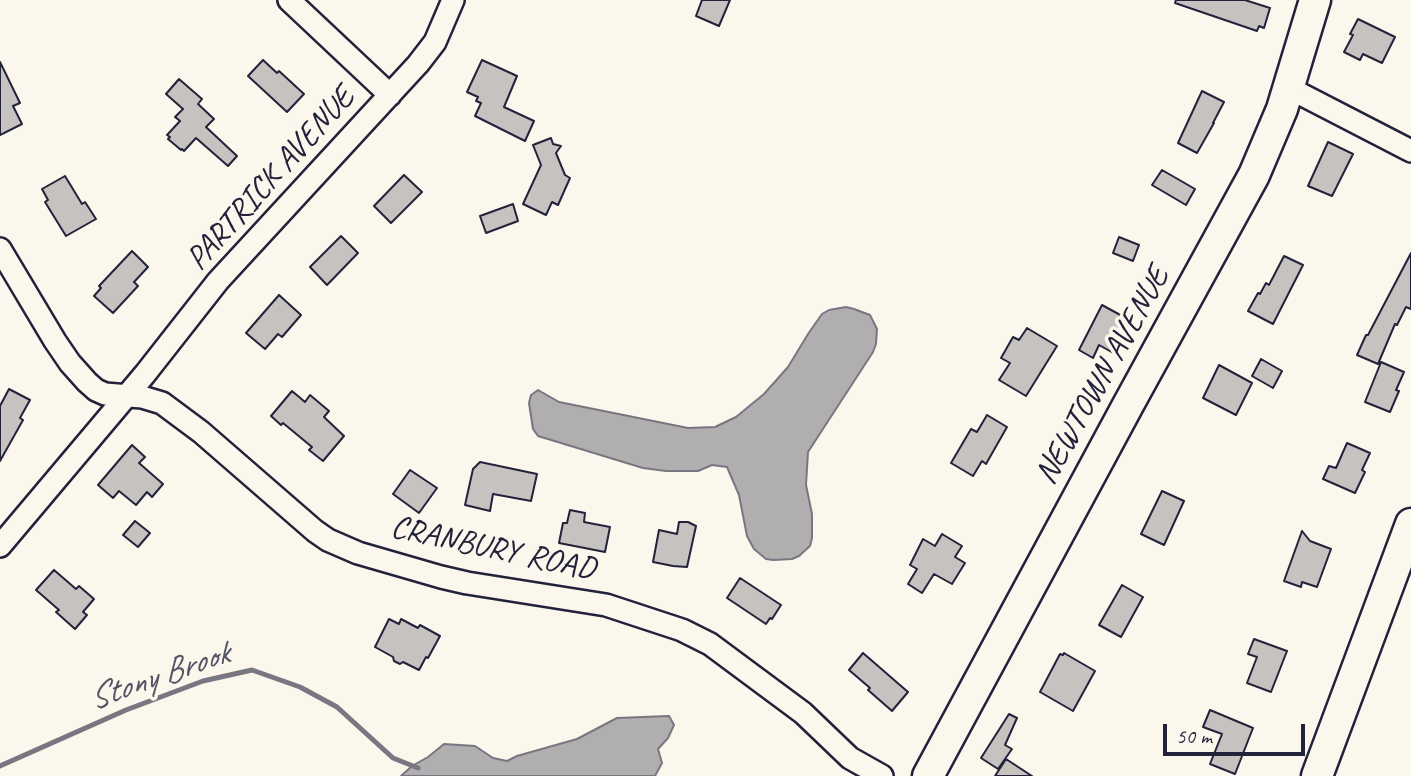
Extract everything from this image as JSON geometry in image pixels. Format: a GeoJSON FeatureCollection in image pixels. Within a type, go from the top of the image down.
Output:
{"type":"FeatureCollection","features":[{"type":"Feature","properties":{"kind":"street"},"geometry":{"type":"LineString","coordinates":[[289,0],[390,95]]}},
{"type":"Feature","properties":{"kind":"street","name":"PARTRICK AVENUE"},"geometry":{"type":"LineString","coordinates":[[0,546],[127,396],[218,281],[418,65],[435,42],[453,0]]}},
{"type":"Feature","properties":{"kind":"street","name":"NEWTOWN AVENUE"},"geometry":{"type":"LineString","coordinates":[[928,776],[1245,192],[1266,148],[1289,88],[1315,0]]}},
{"type":"Feature","properties":{"kind":"street"},"geometry":{"type":"LineString","coordinates":[[1289,88],[1411,150]]}},
{"type":"Feature","properties":{"kind":"street","name":"CRANBURY ROAD"},"geometry":{"type":"LineString","coordinates":[[0,249],[55,341],[87,382],[105,394],[142,397],[162,403],[201,432],[315,531],[342,547],[467,583],[606,605],[682,630],[710,644],[803,713],[850,758],[882,776]]}},
{"type":"Feature","properties":{"kind":"street"},"geometry":{"type":"LineString","coordinates":[[1317,776],[1411,524]]}},
{"type":"Feature","properties":{"kind":"shaded area"},"geometry":{"type":"Polygon","coordinates":[[[846,307],[870,315],[877,329],[876,344],[808,452],[806,485],[812,514],[812,538],[810,546],[792,559],[766,559],[754,549],[747,536],[739,495],[727,467],[712,465],[698,471],[643,468],[538,436],[533,429],[529,403],[531,395],[538,390],[559,402],[688,428],[715,427],[736,417],[764,394],[788,367],[822,314],[846,307]]]}},
{"type":"Feature","properties":{"kind":"shaded area"},"geometry":{"type":"Polygon","coordinates":[[[669,716],[674,725],[668,738],[658,749],[662,763],[655,776],[401,776],[444,744],[475,746],[493,758],[507,761],[577,739],[617,718],[669,716]]]}},
{"type":"Feature","properties":{"kind":"building"},"geometry":{"type":"Polygon","coordinates":[[[702,0],[730,0],[719,26],[696,16],[702,0]]]}},
{"type":"Feature","properties":{"kind":"building"},"geometry":{"type":"Polygon","coordinates":[[[1176,0],[1245,0],[1270,8],[1264,28],[1259,26],[1257,31],[1175,3],[1176,0]]]}},
{"type":"Feature","properties":{"kind":"building"},"geometry":{"type":"Polygon","coordinates":[[[1358,19],[1395,37],[1382,63],[1363,54],[1360,60],[1344,52],[1358,19]]]}},
{"type":"Feature","properties":{"kind":"building"},"geometry":{"type":"Polygon","coordinates":[[[263,60],[304,94],[287,112],[248,76],[263,60]]]}},
{"type":"Feature","properties":{"kind":"building"},"geometry":{"type":"Polygon","coordinates":[[[482,60],[517,76],[504,107],[534,121],[525,141],[475,116],[481,103],[476,101],[478,97],[467,92],[482,60]]]}},
{"type":"Feature","properties":{"kind":"building"},"geometry":{"type":"Polygon","coordinates":[[[0,62],[20,103],[13,106],[22,124],[0,135],[0,62]]]}},
{"type":"Feature","properties":{"kind":"building"},"geometry":{"type":"Polygon","coordinates":[[[179,79],[202,99],[198,104],[214,119],[206,127],[237,156],[228,166],[196,138],[184,151],[168,139],[170,137],[167,135],[180,121],[175,117],[183,109],[166,94],[179,79]]]}},
{"type":"Feature","properties":{"kind":"building"},"geometry":{"type":"Polygon","coordinates":[[[1202,91],[1224,102],[1197,153],[1178,143],[1202,91]]]}},
{"type":"Feature","properties":{"kind":"building"},"geometry":{"type":"Polygon","coordinates":[[[551,138],[553,144],[561,146],[556,153],[565,175],[570,178],[558,205],[552,202],[546,215],[523,204],[541,165],[533,145],[551,138]]]}},
{"type":"Feature","properties":{"kind":"building"},"geometry":{"type":"Polygon","coordinates":[[[1328,142],[1353,154],[1332,196],[1308,186],[1328,142]]]}},
{"type":"Feature","properties":{"kind":"building"},"geometry":{"type":"Polygon","coordinates":[[[1162,170],[1195,189],[1186,205],[1152,185],[1162,170]]]}},
{"type":"Feature","properties":{"kind":"building"},"geometry":{"type":"Polygon","coordinates":[[[404,175],[422,192],[391,223],[374,206],[404,175]]]}},
{"type":"Feature","properties":{"kind":"building"},"geometry":{"type":"Polygon","coordinates":[[[65,176],[82,204],[85,202],[96,219],[66,236],[45,202],[48,200],[42,189],[65,176]]]}},
{"type":"Feature","properties":{"kind":"building"},"geometry":{"type":"Polygon","coordinates":[[[513,204],[518,221],[486,233],[480,216],[513,204]]]}},
{"type":"Feature","properties":{"kind":"building"},"geometry":{"type":"Polygon","coordinates":[[[341,236],[358,253],[327,285],[310,267],[341,236]]]}},
{"type":"Feature","properties":{"kind":"building"},"geometry":{"type":"Polygon","coordinates":[[[1119,237],[1139,245],[1133,261],[1113,253],[1119,237]]]}},
{"type":"Feature","properties":{"kind":"building"},"geometry":{"type":"Polygon","coordinates":[[[132,251],[148,267],[134,282],[138,286],[113,313],[94,296],[101,288],[99,286],[132,251]]]}},
{"type":"Feature","properties":{"kind":"building"},"geometry":{"type":"Polygon","coordinates":[[[1411,253],[1411,309],[1406,307],[1397,325],[1395,324],[1378,364],[1357,355],[1411,253]]]}},
{"type":"Feature","properties":{"kind":"building"},"geometry":{"type":"Polygon","coordinates":[[[1284,256],[1303,265],[1273,324],[1248,311],[1266,283],[1269,285],[1284,256]]]}},
{"type":"Feature","properties":{"kind":"building"},"geometry":{"type":"Polygon","coordinates":[[[279,295],[301,315],[282,337],[278,334],[265,349],[246,333],[279,295]]]}},
{"type":"Feature","properties":{"kind":"building"},"geometry":{"type":"Polygon","coordinates":[[[1102,305],[1124,317],[1119,326],[1128,331],[1117,355],[1099,345],[1093,358],[1079,350],[1102,305]]]}},
{"type":"Feature","properties":{"kind":"building"},"geometry":{"type":"Polygon","coordinates":[[[1027,328],[1057,346],[1026,396],[999,380],[1010,363],[1001,358],[1013,337],[1019,340],[1027,328]]]}},
{"type":"Feature","properties":{"kind":"building"},"geometry":{"type":"Polygon","coordinates":[[[1261,359],[1282,371],[1273,388],[1252,376],[1261,359]]]}},
{"type":"Feature","properties":{"kind":"building"},"geometry":{"type":"Polygon","coordinates":[[[1381,362],[1404,372],[1390,412],[1365,402],[1381,362]]]}},
{"type":"Feature","properties":{"kind":"building"},"geometry":{"type":"Polygon","coordinates":[[[1219,365],[1252,383],[1236,415],[1203,398],[1219,365]]]}},
{"type":"Feature","properties":{"kind":"building"},"geometry":{"type":"Polygon","coordinates":[[[9,389],[30,400],[20,418],[23,420],[0,461],[0,406],[9,389]]]}},
{"type":"Feature","properties":{"kind":"building"},"geometry":{"type":"Polygon","coordinates":[[[292,391],[305,402],[310,395],[329,411],[324,417],[344,436],[323,461],[309,450],[312,447],[271,416],[292,391]]]}},
{"type":"Feature","properties":{"kind":"building"},"geometry":{"type":"Polygon","coordinates":[[[987,415],[1007,427],[986,464],[982,461],[973,476],[951,463],[971,429],[977,432],[987,415]]]}},
{"type":"Feature","properties":{"kind":"building"},"geometry":{"type":"Polygon","coordinates":[[[1347,443],[1370,453],[1355,493],[1323,479],[1329,466],[1336,468],[1347,443]]]}},
{"type":"Feature","properties":{"kind":"building"},"geometry":{"type":"Polygon","coordinates":[[[132,445],[145,457],[139,463],[163,484],[152,497],[147,492],[136,505],[119,491],[113,498],[98,485],[132,445]]]}},
{"type":"Feature","properties":{"kind":"building"},"geometry":{"type":"Polygon","coordinates":[[[480,462],[537,474],[531,501],[493,494],[490,511],[465,505],[473,469],[480,462]]]}},
{"type":"Feature","properties":{"kind":"building"},"geometry":{"type":"Polygon","coordinates":[[[410,470],[437,488],[419,513],[393,494],[410,470]]]}},
{"type":"Feature","properties":{"kind":"building"},"geometry":{"type":"Polygon","coordinates":[[[1162,491],[1184,501],[1164,545],[1141,534],[1162,491]]]}},
{"type":"Feature","properties":{"kind":"building"},"geometry":{"type":"Polygon","coordinates":[[[570,510],[585,513],[584,522],[610,527],[605,552],[559,543],[563,523],[567,523],[570,510]]]}},
{"type":"Feature","properties":{"kind":"building"},"geometry":{"type":"Polygon","coordinates":[[[135,521],[150,533],[138,547],[123,535],[135,521]]]}},
{"type":"Feature","properties":{"kind":"building"},"geometry":{"type":"Polygon","coordinates":[[[679,522],[696,526],[687,567],[653,562],[659,530],[677,534],[679,522]]]}},
{"type":"Feature","properties":{"kind":"building"},"geometry":{"type":"Polygon","coordinates":[[[1302,531],[1310,541],[1331,549],[1317,587],[1302,582],[1301,587],[1284,581],[1302,531]]]}},
{"type":"Feature","properties":{"kind":"building"},"geometry":{"type":"Polygon","coordinates":[[[942,534],[962,546],[955,557],[965,563],[952,584],[934,574],[922,593],[908,584],[917,569],[910,565],[923,539],[935,546],[942,534]]]}},
{"type":"Feature","properties":{"kind":"building"},"geometry":{"type":"Polygon","coordinates":[[[54,570],[76,589],[79,586],[94,599],[83,612],[87,615],[75,629],[56,612],[59,610],[36,590],[54,570]]]}},
{"type":"Feature","properties":{"kind":"building"},"geometry":{"type":"Polygon","coordinates":[[[740,578],[781,605],[766,624],[727,598],[740,578]]]}},
{"type":"Feature","properties":{"kind":"building"},"geometry":{"type":"Polygon","coordinates":[[[1122,585],[1143,597],[1121,637],[1099,625],[1122,585]]]}},
{"type":"Feature","properties":{"kind":"building"},"geometry":{"type":"Polygon","coordinates":[[[389,619],[399,624],[401,619],[418,628],[420,625],[440,636],[419,670],[403,662],[400,664],[394,661],[393,657],[375,647],[389,619]]]}},
{"type":"Feature","properties":{"kind":"building"},"geometry":{"type":"Polygon","coordinates":[[[1254,639],[1287,651],[1271,692],[1247,683],[1257,657],[1248,654],[1254,639]]]}},
{"type":"Feature","properties":{"kind":"building"},"geometry":{"type":"Polygon","coordinates":[[[863,653],[908,692],[892,711],[849,670],[863,653]]]}},
{"type":"Feature","properties":{"kind":"building"},"geometry":{"type":"Polygon","coordinates":[[[1064,653],[1095,671],[1073,711],[1040,692],[1060,654],[1064,653]]]}},
{"type":"Feature","properties":{"kind":"building"},"geometry":{"type":"Polygon","coordinates":[[[1210,710],[1253,728],[1235,774],[1210,764],[1222,734],[1203,727],[1210,710]]]}},
{"type":"Feature","properties":{"kind":"building"},"geometry":{"type":"Polygon","coordinates":[[[1009,714],[1017,718],[1005,745],[1012,749],[998,769],[981,758],[1009,714]]]}},
{"type":"Feature","properties":{"kind":"building"},"geometry":{"type":"Polygon","coordinates":[[[1006,759],[1032,776],[995,776],[1006,759]]]}},
{"type":"Feature","properties":{"kind":"waterway","name":"Stony Brook"},"geometry":{"type":"LineString","coordinates":[[0,766],[126,710],[203,681],[252,670],[300,687],[337,707],[393,758],[418,768]]}}]}
